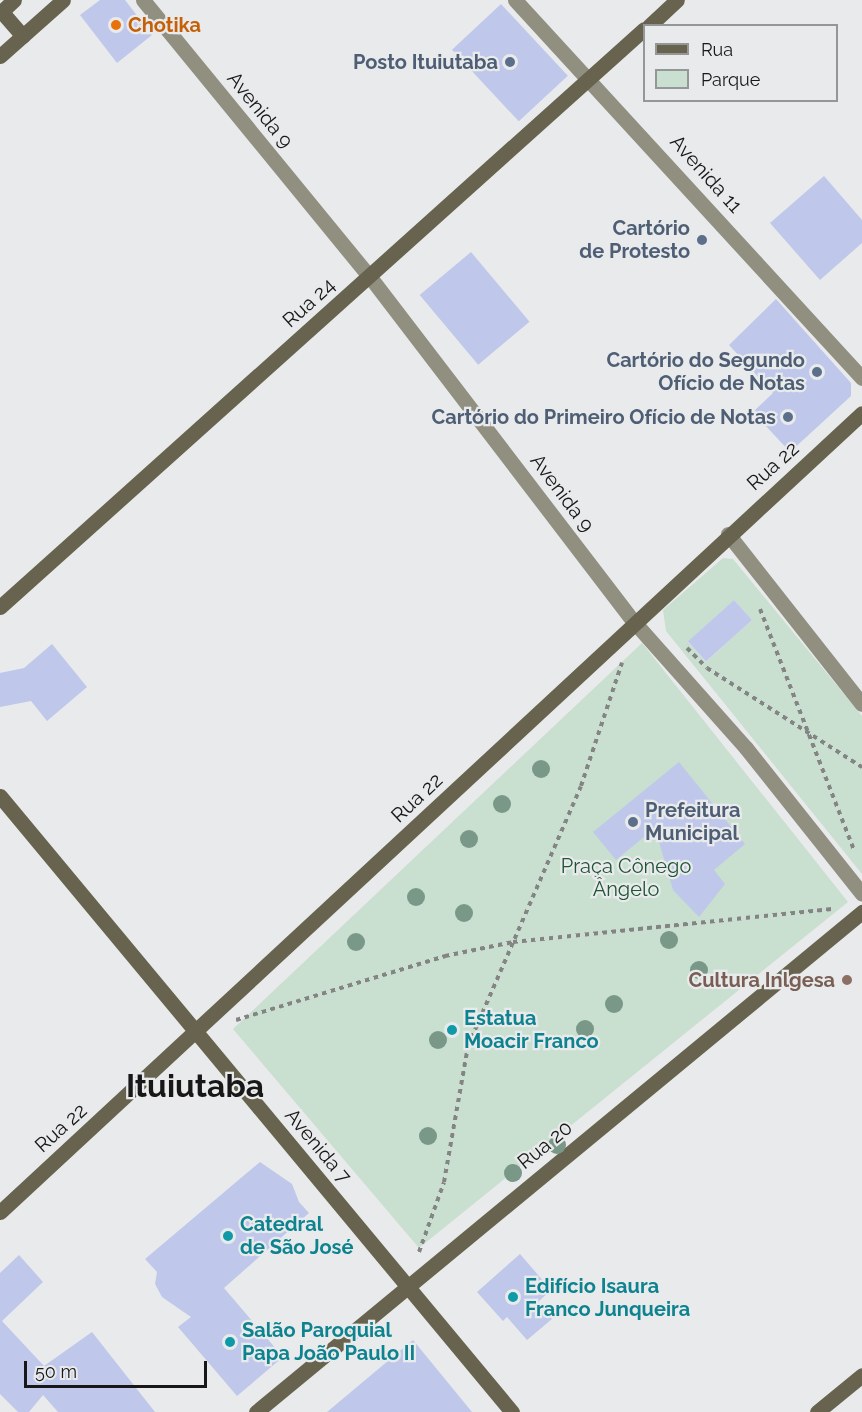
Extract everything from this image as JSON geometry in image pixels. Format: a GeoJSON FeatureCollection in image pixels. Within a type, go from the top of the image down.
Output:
{"type":"FeatureCollection","features":[{"type":"Feature","properties":{"kind":"street"},"geometry":{"type":"LineString","coordinates":[[14,0],[1,12],[23,36]]}},
{"type":"Feature","properties":{"kind":"street"},"geometry":{"type":"LineString","coordinates":[[0,56],[63,0]]}},
{"type":"Feature","properties":{"kind":"street","name":"Avenida 9"},"geometry":{"type":"LineString","coordinates":[[143,0],[370,277],[635,622],[746,748],[862,894]]}},
{"type":"Feature","properties":{"kind":"street","name":"Avenida 11"},"geometry":{"type":"LineString","coordinates":[[515,0],[591,78],[862,378]]}},
{"type":"Feature","properties":{"kind":"street"},"geometry":{"type":"LineString","coordinates":[[651,24],[677,0]]}},
{"type":"Feature","properties":{"kind":"street","name":"Rua 24"},"geometry":{"type":"LineString","coordinates":[[0,607],[643,31]]}},
{"type":"Feature","properties":{"kind":"street","name":"Rua 22"},"geometry":{"type":"LineString","coordinates":[[0,1212],[195,1033],[728,534],[862,413]]}},
{"type":"Feature","properties":{"kind":"street"},"geometry":{"type":"LineString","coordinates":[[728,534],[862,704]]}},
{"type":"Feature","properties":{"kind":"street","name":"Avenida 7"},"geometry":{"type":"LineString","coordinates":[[0,796],[512,1412]]}},
{"type":"Feature","properties":{"kind":"street","name":"Rua 20"},"geometry":{"type":"LineString","coordinates":[[256,1412],[862,912]]}},
{"type":"Feature","properties":{"kind":"street"},"geometry":{"type":"LineString","coordinates":[[817,1412],[862,1375]]}},
{"type":"Feature","properties":{"kind":"path"},"geometry":{"type":"LineString","coordinates":[[758,602],[856,857]]}},
{"type":"Feature","properties":{"kind":"path"},"geometry":{"type":"LineString","coordinates":[[684,645],[707,668],[862,767]]}},
{"type":"Feature","properties":{"kind":"path"},"geometry":{"type":"LineString","coordinates":[[418,1255],[444,1182],[468,1046],[581,786],[624,655]]}},
{"type":"Feature","properties":{"kind":"path"},"geometry":{"type":"LineString","coordinates":[[229,1023],[445,956],[513,942],[840,908]]}},
{"type":"Feature","properties":{"kind":"green space"},"geometry":{"type":"Polygon","coordinates":[[[723,558],[733,559],[862,716],[862,874],[666,631],[663,610],[723,558]],[[734,600],[688,642],[706,662],[752,620],[734,600]]]}},
{"type":"Feature","properties":{"kind":"green space","name":"Praça Cônego Ângelo"},"geometry":{"type":"Polygon","coordinates":[[[642,643],[848,902],[419,1248],[233,1029],[642,643]]]}},
{"type":"Feature","properties":{"kind":"building","name":"Chotika"},"geometry":{"type":"Polygon","coordinates":[[[100,0],[125,0],[152,35],[117,63],[80,15],[100,0]]]}},
{"type":"Feature","properties":{"kind":"building","name":"Posto Ituiutaba"},"geometry":{"type":"Polygon","coordinates":[[[501,4],[568,76],[519,121],[452,50],[501,4]]]}},
{"type":"Feature","properties":{"kind":"building"},"geometry":{"type":"Polygon","coordinates":[[[824,176],[862,220],[862,243],[820,280],[770,223],[824,176]]]}},
{"type":"Feature","properties":{"kind":"building"},"geometry":{"type":"Polygon","coordinates":[[[471,252],[529,322],[478,365],[420,295],[471,252]]]}},
{"type":"Feature","properties":{"kind":"building"},"geometry":{"type":"Polygon","coordinates":[[[776,299],[851,383],[851,396],[790,452],[753,412],[773,393],[729,345],[776,299]]]}},
{"type":"Feature","properties":{"kind":"building"},"geometry":{"type":"Polygon","coordinates":[[[734,600],[752,620],[706,662],[688,641],[734,600]]]}},
{"type":"Feature","properties":{"kind":"building"},"geometry":{"type":"Polygon","coordinates":[[[52,644],[87,687],[47,721],[31,701],[0,707],[0,673],[24,668],[52,644]]]}},
{"type":"Feature","properties":{"kind":"building","name":"Prefeitura Municipal"},"geometry":{"type":"Polygon","coordinates":[[[679,762],[745,844],[714,870],[725,884],[699,917],[673,890],[655,828],[616,860],[593,832],[679,762]]]}},
{"type":"Feature","properties":{"kind":"building","name":"Catedral de São José"},"geometry":{"type":"Polygon","coordinates":[[[260,1162],[292,1184],[299,1202],[309,1213],[224,1288],[283,1357],[237,1396],[178,1327],[191,1317],[162,1297],[155,1284],[157,1272],[145,1259],[260,1162]]]}},
{"type":"Feature","properties":{"kind":"building","name":"Edifício Isaura Franco Junqueira"},"geometry":{"type":"Polygon","coordinates":[[[520,1254],[551,1290],[538,1302],[552,1319],[527,1340],[507,1317],[503,1321],[477,1292],[520,1254]]]}},
{"type":"Feature","properties":{"kind":"building"},"geometry":{"type":"Polygon","coordinates":[[[19,1255],[43,1282],[2,1321],[44,1366],[92,1332],[155,1412],[58,1412],[43,1395],[29,1412],[18,1412],[0,1394],[0,1273],[19,1255]]]}},
{"type":"Feature","properties":{"kind":"building"},"geometry":{"type":"Polygon","coordinates":[[[413,1340],[472,1412],[327,1412],[413,1340]]]}},
{"type":"Feature","properties":{"kind":"place","name":"Chotika"},"geometry":{"type":"Point","coordinates":[116,25]}},
{"type":"Feature","properties":{"kind":"place","name":"Posto Ituiutaba"},"geometry":{"type":"Point","coordinates":[510,62]}},
{"type":"Feature","properties":{"kind":"place","name":"Cartório de Protesto"},"geometry":{"type":"Point","coordinates":[702,240]}},
{"type":"Feature","properties":{"kind":"place","name":"Cartório do Segundo Ofício de Notas"},"geometry":{"type":"Point","coordinates":[817,372]}},
{"type":"Feature","properties":{"kind":"place","name":"Cartório do Primeiro Ofício de Notas"},"geometry":{"type":"Point","coordinates":[788,417]}},
{"type":"Feature","properties":{"kind":"place","name":"Prefeitura Municipal"},"geometry":{"type":"Point","coordinates":[633,822]}},
{"type":"Feature","properties":{"kind":"place","name":"Cultura Inlgesa"},"geometry":{"type":"Point","coordinates":[847,980]}},
{"type":"Feature","properties":{"kind":"place","name":"Estatua Moacir Franco"},"geometry":{"type":"Point","coordinates":[452,1030]}},
{"type":"Feature","properties":{"kind":"place","name":"Catedral de São José"},"geometry":{"type":"Point","coordinates":[228,1236]}},
{"type":"Feature","properties":{"kind":"place","name":"Edifício Isaura Franco Junqueira"},"geometry":{"type":"Point","coordinates":[513,1297]}},
{"type":"Feature","properties":{"kind":"place","name":"Salão Paroquial Papa João Paulo II"},"geometry":{"type":"Point","coordinates":[230,1342]}},
{"type":"Feature","properties":{"kind":"district","name":"Ituiutaba"},"geometry":{"type":"Point","coordinates":[195,1086]}}]}
